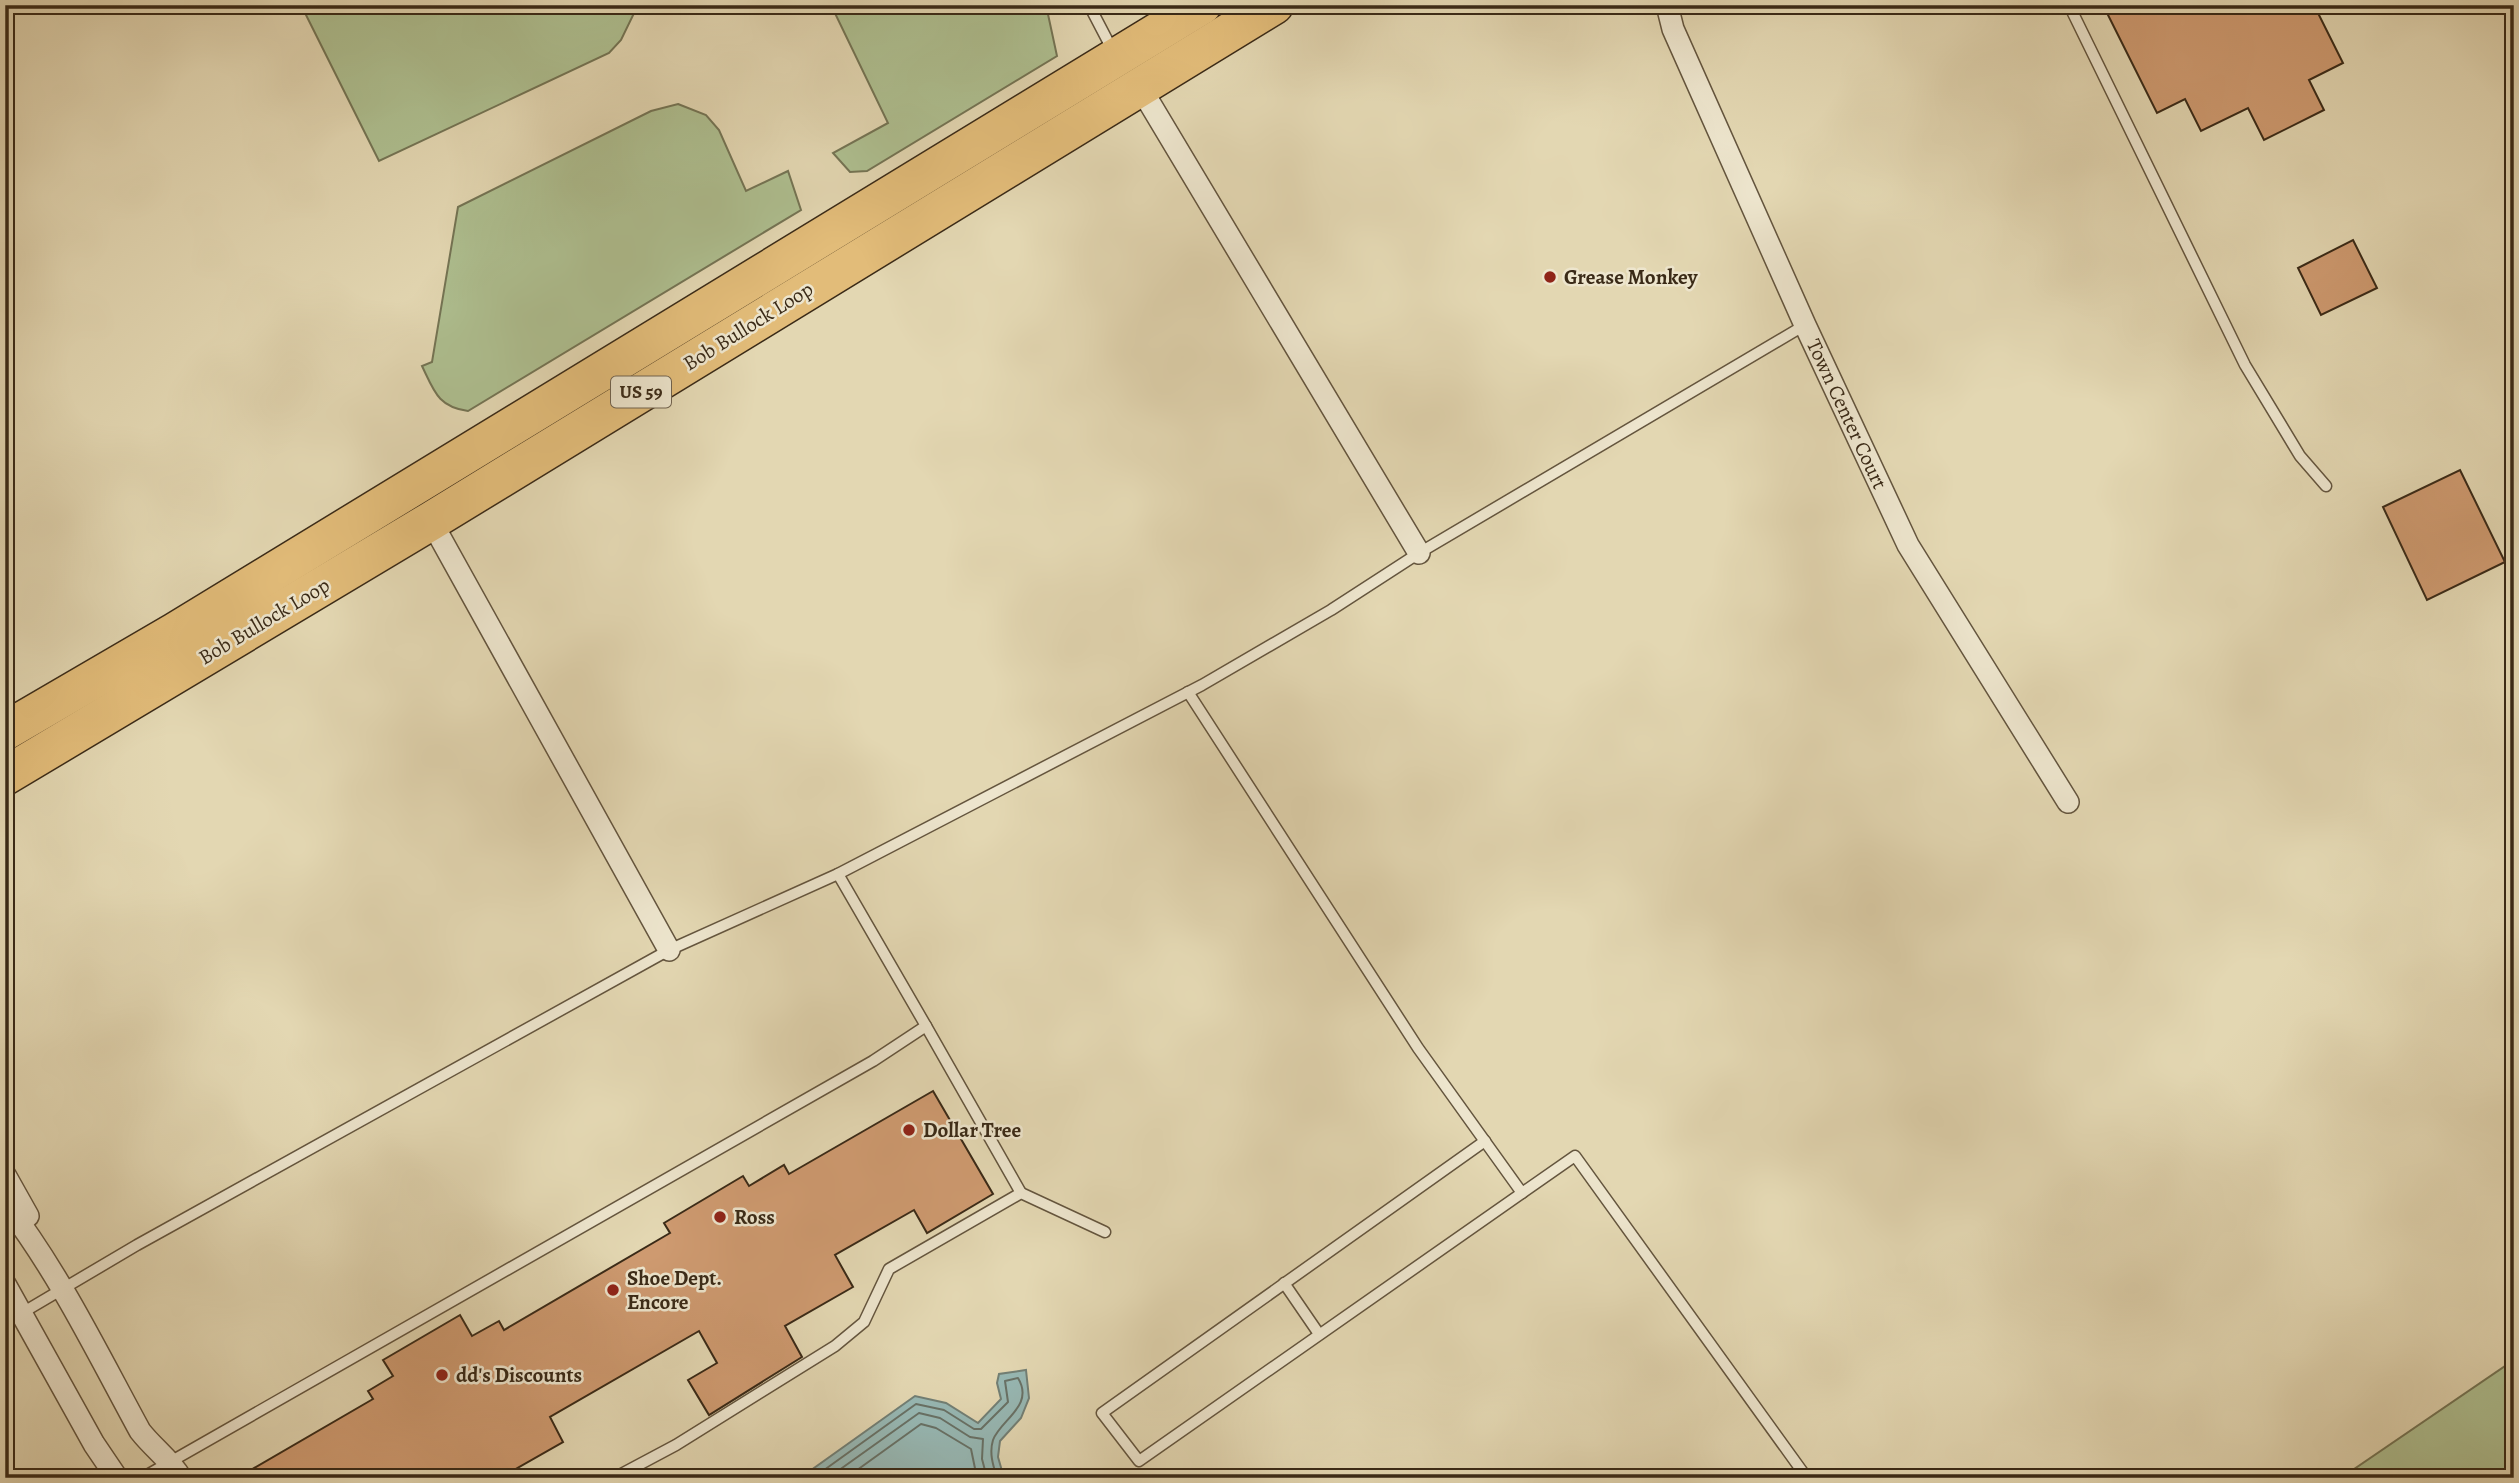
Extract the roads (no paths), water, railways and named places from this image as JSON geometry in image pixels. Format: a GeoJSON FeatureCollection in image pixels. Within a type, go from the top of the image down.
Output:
{"type":"FeatureCollection","features":[{"type":"Feature","properties":{"kind":"highway","name":"Bob Bullock Loop"},"geometry":{"type":"LineString","coordinates":[[5,731],[187,625],[1202,5]]}},
{"type":"Feature","properties":{"kind":"highway"},"geometry":{"type":"LineString","coordinates":[[1140,87],[1152,58],[1234,5]]}},
{"type":"Feature","properties":{"kind":"highway","name":"Bob Bullock Loop"},"geometry":{"type":"LineString","coordinates":[[5,776],[430,521],[1274,5]]}},
{"type":"Feature","properties":{"kind":"highway"},"geometry":{"type":"LineString","coordinates":[[960,196],[1057,116],[1105,84],[1114,75],[1116,57]]}},
{"type":"Feature","properties":{"kind":"street","name":"Town Center Court"},"geometry":{"type":"LineString","coordinates":[[1667,5],[1672,29],[1805,325],[1908,545],[2068,802]]}},
{"type":"Feature","properties":{"kind":"street"},"geometry":{"type":"LineString","coordinates":[[1140,87],[1419,553]]}},
{"type":"Feature","properties":{"kind":"street"},"geometry":{"type":"LineString","coordinates":[[430,521],[669,950]]}},
{"type":"Feature","properties":{"kind":"street"},"geometry":{"type":"LineString","coordinates":[[5,1175],[53,1262],[63,1290]]}},
{"type":"Feature","properties":{"kind":"street"},"geometry":{"type":"LineString","coordinates":[[5,1203],[63,1290],[141,1431],[150,1444],[176,1469]]}},
{"type":"Feature","properties":{"kind":"street"},"geometry":{"type":"LineString","coordinates":[[5,1284],[13,1318],[117,1478]]}},
{"type":"Feature","properties":{"kind":"lane"},"geometry":{"type":"LineString","coordinates":[[1089,5],[1116,57]]}},
{"type":"Feature","properties":{"kind":"lane"},"geometry":{"type":"LineString","coordinates":[[2069,5],[2245,365],[2300,456],[2326,486]]}},
{"type":"Feature","properties":{"kind":"lane"},"geometry":{"type":"LineString","coordinates":[[13,1318],[137,1245],[669,950],[838,874],[1188,692],[1331,610],[1419,553],[1805,325]]}},
{"type":"Feature","properties":{"kind":"lane"},"geometry":{"type":"LineString","coordinates":[[1188,692],[1411,1036],[1522,1193]]}},
{"type":"Feature","properties":{"kind":"lane"},"geometry":{"type":"LineString","coordinates":[[838,874],[1021,1193],[1105,1232]]}},
{"type":"Feature","properties":{"kind":"lane"},"geometry":{"type":"LineString","coordinates":[[142,1478],[176,1469],[842,1079],[926,1026]]}},
{"type":"Feature","properties":{"kind":"lane"},"geometry":{"type":"LineString","coordinates":[[1485,1141],[1102,1413],[1139,1461],[1575,1156],[1807,1478]]}},
{"type":"Feature","properties":{"kind":"lane"},"geometry":{"type":"LineString","coordinates":[[614,1478],[676,1445],[835,1346],[864,1322],[889,1269],[1021,1193]]}},
{"type":"Feature","properties":{"kind":"lane"},"geometry":{"type":"LineString","coordinates":[[1284,1283],[1320,1334]]}},
{"type":"Feature","properties":{"kind":"water"},"geometry":{"type":"Polygon","coordinates":[[[1026,1370],[1029,1398],[1021,1418],[1000,1441],[998,1457],[1004,1478],[800,1478],[915,1396],[946,1403],[978,1423],[1001,1399],[997,1383],[999,1374],[1026,1370]]]}},
{"type":"Feature","properties":{"kind":"place","name":"Grease Monkey"},"geometry":{"type":"Point","coordinates":[1550,277]}},
{"type":"Feature","properties":{"kind":"place","name":"Dollar Tree"},"geometry":{"type":"Point","coordinates":[909,1130]}},
{"type":"Feature","properties":{"kind":"place","name":"Ross"},"geometry":{"type":"Point","coordinates":[720,1217]}},
{"type":"Feature","properties":{"kind":"place","name":"Shoe Dept. Encore"},"geometry":{"type":"Point","coordinates":[613,1290]}},
{"type":"Feature","properties":{"kind":"place","name":"dd's Discounts"},"geometry":{"type":"Point","coordinates":[442,1375]}}]}
